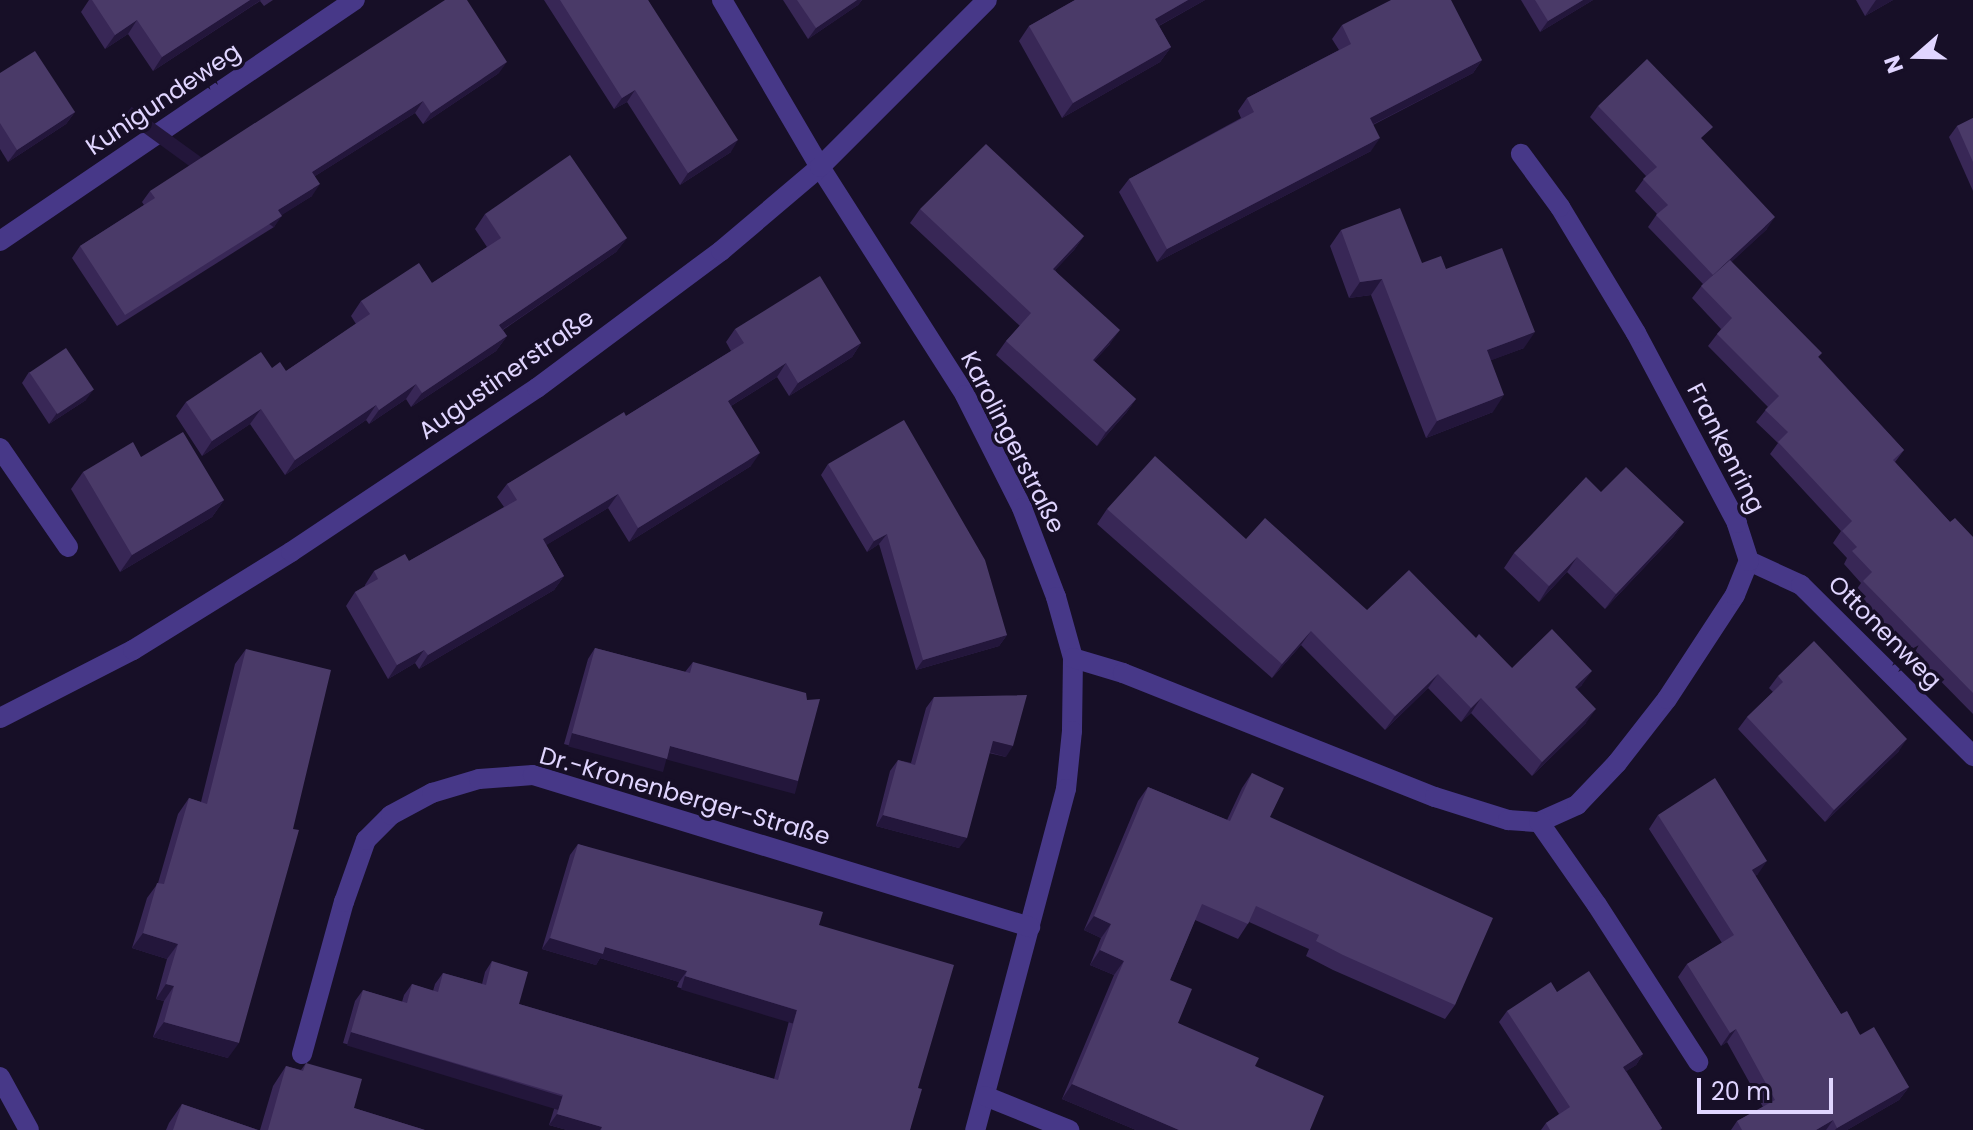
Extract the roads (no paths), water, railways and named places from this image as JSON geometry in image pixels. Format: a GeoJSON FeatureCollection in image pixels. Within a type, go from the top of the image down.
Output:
{"type":"FeatureCollection","features":[{"type":"Feature","properties":{"kind":"street","name":"Kunigundeweg"},"geometry":{"type":"LineString","coordinates":[[0,241],[355,0]]}},
{"type":"Feature","properties":{"kind":"street"},"geometry":{"type":"LineString","coordinates":[[722,0],[820,167]]}},
{"type":"Feature","properties":{"kind":"street","name":"Augustinerstraße"},"geometry":{"type":"LineString","coordinates":[[1,719],[159,634],[291,552],[537,388],[721,251],[820,167],[987,0]]}},
{"type":"Feature","properties":{"kind":"street","name":"Frankenring"},"geometry":{"type":"LineString","coordinates":[[1521,154],[1560,207],[1636,333],[1737,523],[1749,561]]}},
{"type":"Feature","properties":{"kind":"street","name":"Karolingerstraße"},"geometry":{"type":"LineString","coordinates":[[820,167],[965,395],[1022,508],[1056,597],[1073,658],[1072,731],[1066,789],[975,1130]]}},
{"type":"Feature","properties":{"kind":"street"},"geometry":{"type":"LineString","coordinates":[[0,448],[68,547]]}},
{"type":"Feature","properties":{"kind":"street"},"geometry":{"type":"LineString","coordinates":[[1073,658],[1123,673],[1435,797],[1508,820],[1539,822],[1577,805],[1617,763],[1667,699],[1726,608],[1749,561]]}},
{"type":"Feature","properties":{"kind":"street","name":"Ottonenweg"},"geometry":{"type":"LineString","coordinates":[[1749,561],[1801,585],[1973,756]]}},
{"type":"Feature","properties":{"kind":"street","name":"Dr.-Kronenberger-Straße"},"geometry":{"type":"LineString","coordinates":[[302,1054],[344,902],[366,840],[391,815],[432,793],[479,779],[533,775],[1030,927]]}},
{"type":"Feature","properties":{"kind":"street"},"geometry":{"type":"LineString","coordinates":[[1539,822],[1597,905],[1698,1062]]}},
{"type":"Feature","properties":{"kind":"street"},"geometry":{"type":"LineString","coordinates":[[0,1077],[29,1130]]}},
{"type":"Feature","properties":{"kind":"street"},"geometry":{"type":"LineString","coordinates":[[985,1096],[1069,1130]]}}]}
